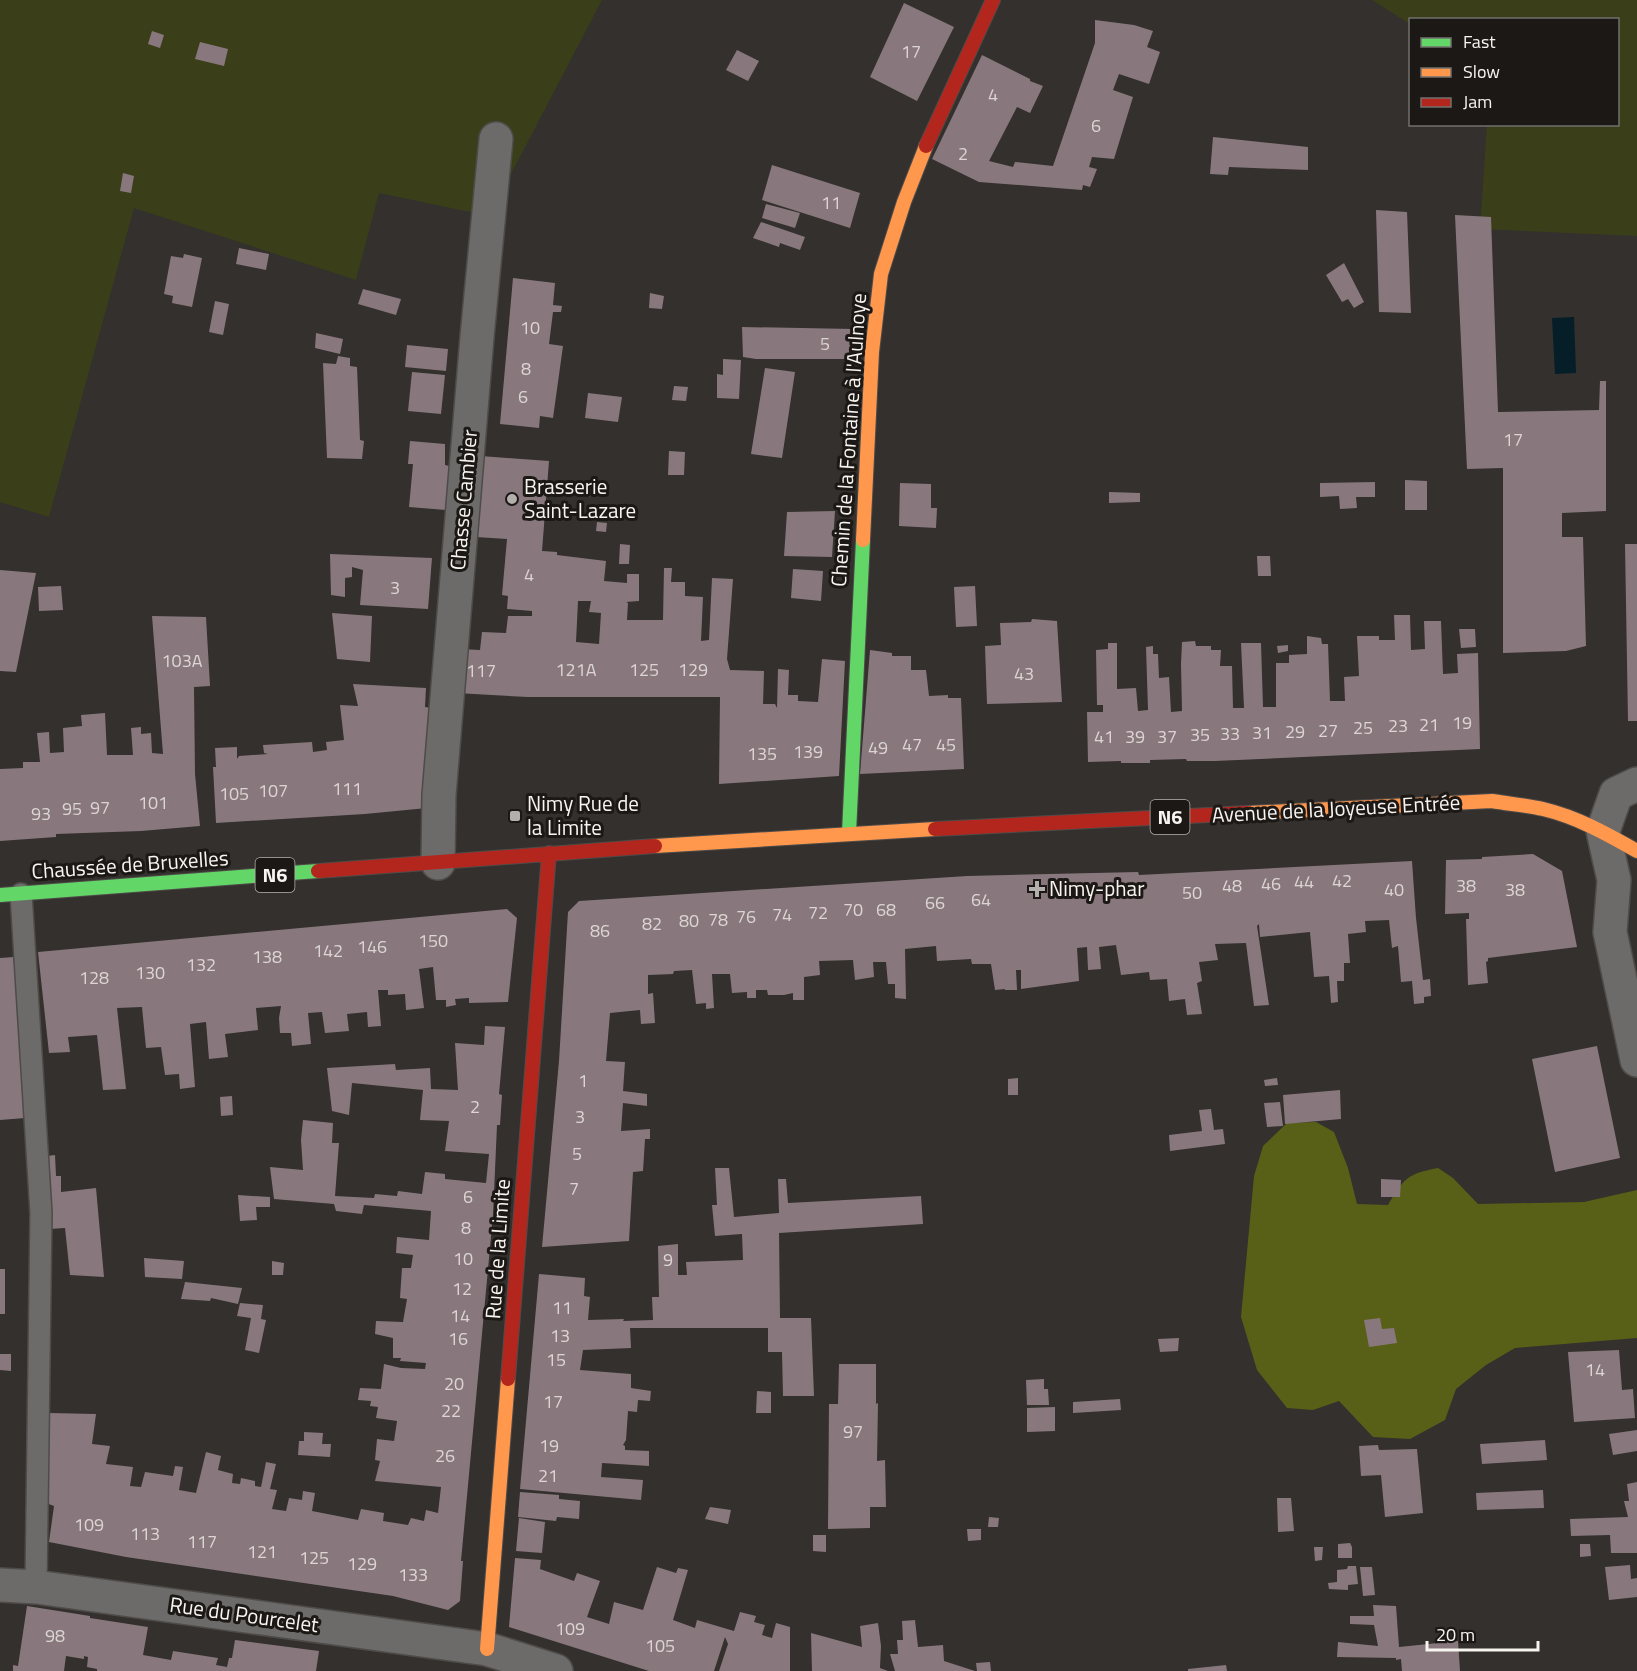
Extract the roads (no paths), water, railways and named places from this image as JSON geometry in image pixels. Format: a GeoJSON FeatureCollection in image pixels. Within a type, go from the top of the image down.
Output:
{"type":"FeatureCollection","features":[{"type":"Feature","properties":{"kind":"street","name":"Chemin de la Fontaine à l'Aulnoye"},"geometry":{"type":"LineString","coordinates":[[849,833],[872,352],[881,274],[904,202],[926,146],[993,0]]}},
{"type":"Feature","properties":{"kind":"street","name":"Chasse Cambier"},"geometry":{"type":"LineString","coordinates":[[438,863],[440,783],[496,139]]}},
{"type":"Feature","properties":{"kind":"street"},"geometry":{"type":"LineString","coordinates":[[1637,784],[1616,794],[1603,831],[1614,880],[1610,932],[1637,1060]]}},
{"type":"Feature","properties":{"kind":"street","name":"Avenue de la Joyeuse Entrée"},"geometry":{"type":"LineString","coordinates":[[849,833],[1492,801],[1529,806],[1565,816],[1603,831],[1637,851]]}},
{"type":"Feature","properties":{"kind":"street","name":"N6"},"geometry":{"type":"LineString","coordinates":[[549,853],[849,833]]}},
{"type":"Feature","properties":{"kind":"street","name":"Chaussée de Bruxelles"},"geometry":{"type":"LineString","coordinates":[[10,895],[549,853]]}},
{"type":"Feature","properties":{"kind":"street","name":"Rue de la Limite"},"geometry":{"type":"LineString","coordinates":[[487,1649],[549,853]]}},
{"type":"Feature","properties":{"kind":"street","name":"Rue du Pourcelet"},"geometry":{"type":"LineString","coordinates":[[0,1585],[36,1587],[487,1649],[556,1671]]}},
{"type":"Feature","properties":{"kind":"lane"},"geometry":{"type":"LineString","coordinates":[[10,895],[41,1213],[36,1587]]}},
{"type":"Feature","properties":{"kind":"water"},"geometry":{"type":"Polygon","coordinates":[[[1574,317],[1576,373],[1555,374],[1552,318],[1574,317]]]}},
{"type":"Feature","properties":{"kind":"place","name":"Brasserie Saint-Lazare"},"geometry":{"type":"Point","coordinates":[512,499]}},
{"type":"Feature","properties":{"kind":"place","name":"Nimy Rue de la Limite"},"geometry":{"type":"Point","coordinates":[515,816]}},
{"type":"Feature","properties":{"kind":"place","name":"Nimy-phar"},"geometry":{"type":"Point","coordinates":[1037,889]}}]}
